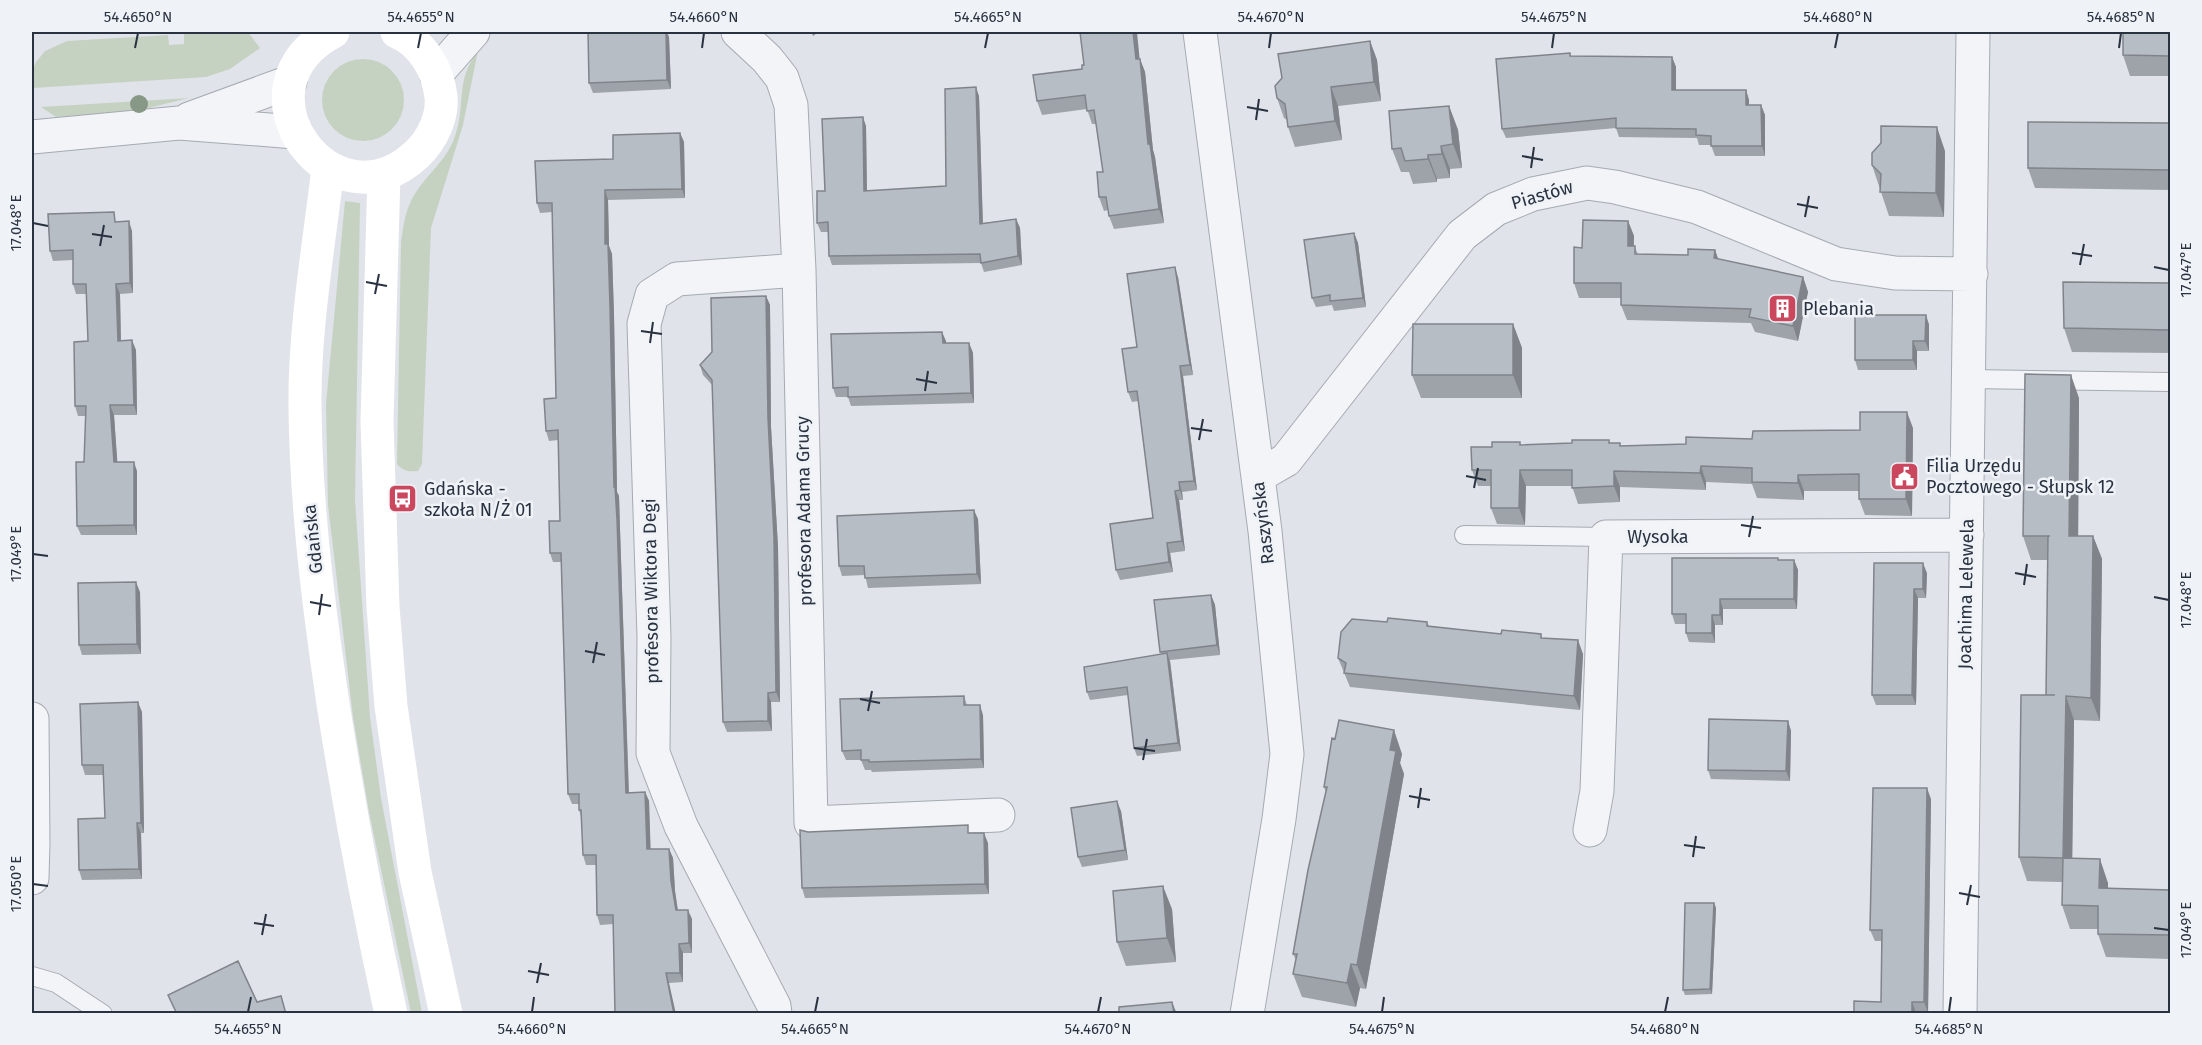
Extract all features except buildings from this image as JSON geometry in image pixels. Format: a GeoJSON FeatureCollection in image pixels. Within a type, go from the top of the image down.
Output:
{"type":"FeatureCollection","features":[{"type":"Feature","properties":{"kind":"main road"},"geometry":{"type":"LineString","coordinates":[[333,32],[317,40],[300,59],[290,82],[289,107],[295,132],[303,146],[315,158],[328,168],[346,174],[365,176],[384,174],[407,164],[425,146],[437,124],[441,99],[436,74],[423,52],[404,32]]}},
{"type":"Feature","properties":{"kind":"main road","name":"Gdańska"},"geometry":{"type":"LineString","coordinates":[[328,168],[310,320],[306,394],[308,498],[323,637],[348,800],[391,1014]]}},
{"type":"Feature","properties":{"kind":"main road"},"geometry":{"type":"LineString","coordinates":[[384,174],[378,422],[383,607],[391,706],[415,872],[446,1014]]}},
{"type":"Feature","properties":{"kind":"street"},"geometry":{"type":"LineString","coordinates":[[436,74],[473,32]]}},
{"type":"Feature","properties":{"kind":"street","name":"profesora Adama Grucy"},"geometry":{"type":"LineString","coordinates":[[738,32],[767,59],[782,78],[791,105],[799,270],[811,824],[998,815]]}},
{"type":"Feature","properties":{"kind":"street","name":"Raszyńska"},"geometry":{"type":"LineString","coordinates":[[1200,32],[1258,476],[1287,754],[1279,819],[1247,1014]]}},
{"type":"Feature","properties":{"kind":"street","name":"Joachima Lelewela"},"geometry":{"type":"LineString","coordinates":[[1960,1014],[1973,32]]}},
{"type":"Feature","properties":{"kind":"street"},"geometry":{"type":"LineString","coordinates":[[179,123],[290,82]]}},
{"type":"Feature","properties":{"kind":"street"},"geometry":{"type":"LineString","coordinates":[[32,137],[179,123],[295,132]]}},
{"type":"Feature","properties":{"kind":"street","name":"Piastów"},"geometry":{"type":"LineString","coordinates":[[1258,476],[1287,460],[1462,235],[1496,209],[1533,194],[1587,183],[1615,187],[1697,207],[1836,264],[1895,273],[1971,274]]}},
{"type":"Feature","properties":{"kind":"street","name":"profesora Wiktora Degi"},"geometry":{"type":"LineString","coordinates":[[775,1014],[774,1006],[681,826],[653,753],[654,637],[644,324],[652,295],[677,279],[799,270]]}},
{"type":"Feature","properties":{"kind":"street","name":"Wysoka"},"geometry":{"type":"LineString","coordinates":[[1590,830],[1597,791],[1606,537],[1967,535]]}},
{"type":"Feature","properties":{"kind":"street"},"geometry":{"type":"LineString","coordinates":[[32,719],[32,878]]}},
{"type":"Feature","properties":{"kind":"lane"},"geometry":{"type":"LineString","coordinates":[[1970,379],[2170,382]]}},
{"type":"Feature","properties":{"kind":"lane"},"geometry":{"type":"LineString","coordinates":[[1464,535],[1606,537]]}},
{"type":"Feature","properties":{"kind":"lane"},"geometry":{"type":"LineString","coordinates":[[32,976],[56,983],[103,1014]]}},
{"type":"Feature","properties":{"kind":"green space"},"geometry":{"type":"Polygon","coordinates":[[[248,32],[260,48],[230,69],[206,77],[33,88],[32,71],[36,62],[45,51],[67,41],[168,35],[169,45],[184,44],[184,34],[248,32]]]}},
{"type":"Feature","properties":{"kind":"green space"},"geometry":{"type":"Polygon","coordinates":[[[478,51],[463,125],[431,228],[422,464],[418,471],[409,471],[397,464],[401,242],[411,201],[445,156],[454,139],[466,73],[478,51]]]}},
{"type":"Feature","properties":{"kind":"green space"},"geometry":{"type":"Polygon","coordinates":[[[363,59],[379,62],[392,71],[401,84],[404,100],[401,116],[392,129],[379,138],[363,141],[347,138],[334,129],[325,116],[322,100],[325,84],[334,71],[347,62],[363,59]]]}},
{"type":"Feature","properties":{"kind":"green space"},"geometry":{"type":"Polygon","coordinates":[[[189,98],[132,112],[56,117],[41,107],[189,98]]]}},
{"type":"Feature","properties":{"kind":"green space"},"geometry":{"type":"Polygon","coordinates":[[[345,201],[360,203],[355,500],[370,717],[381,798],[422,1013],[411,1013],[369,812],[353,717],[328,505],[326,404],[345,201]]]}},
{"type":"Feature","properties":{"kind":"place","name":"Plebania"},"geometry":{"type":"Point","coordinates":[1782,309]}},
{"type":"Feature","properties":{"kind":"place","name":"Filia Urzędu Pocztowego - Słupsk 12"},"geometry":{"type":"Point","coordinates":[1905,476]}},
{"type":"Feature","properties":{"kind":"place","name":"Gdańska - szkoła N/Ż 01"},"geometry":{"type":"Point","coordinates":[403,499]}}]}
